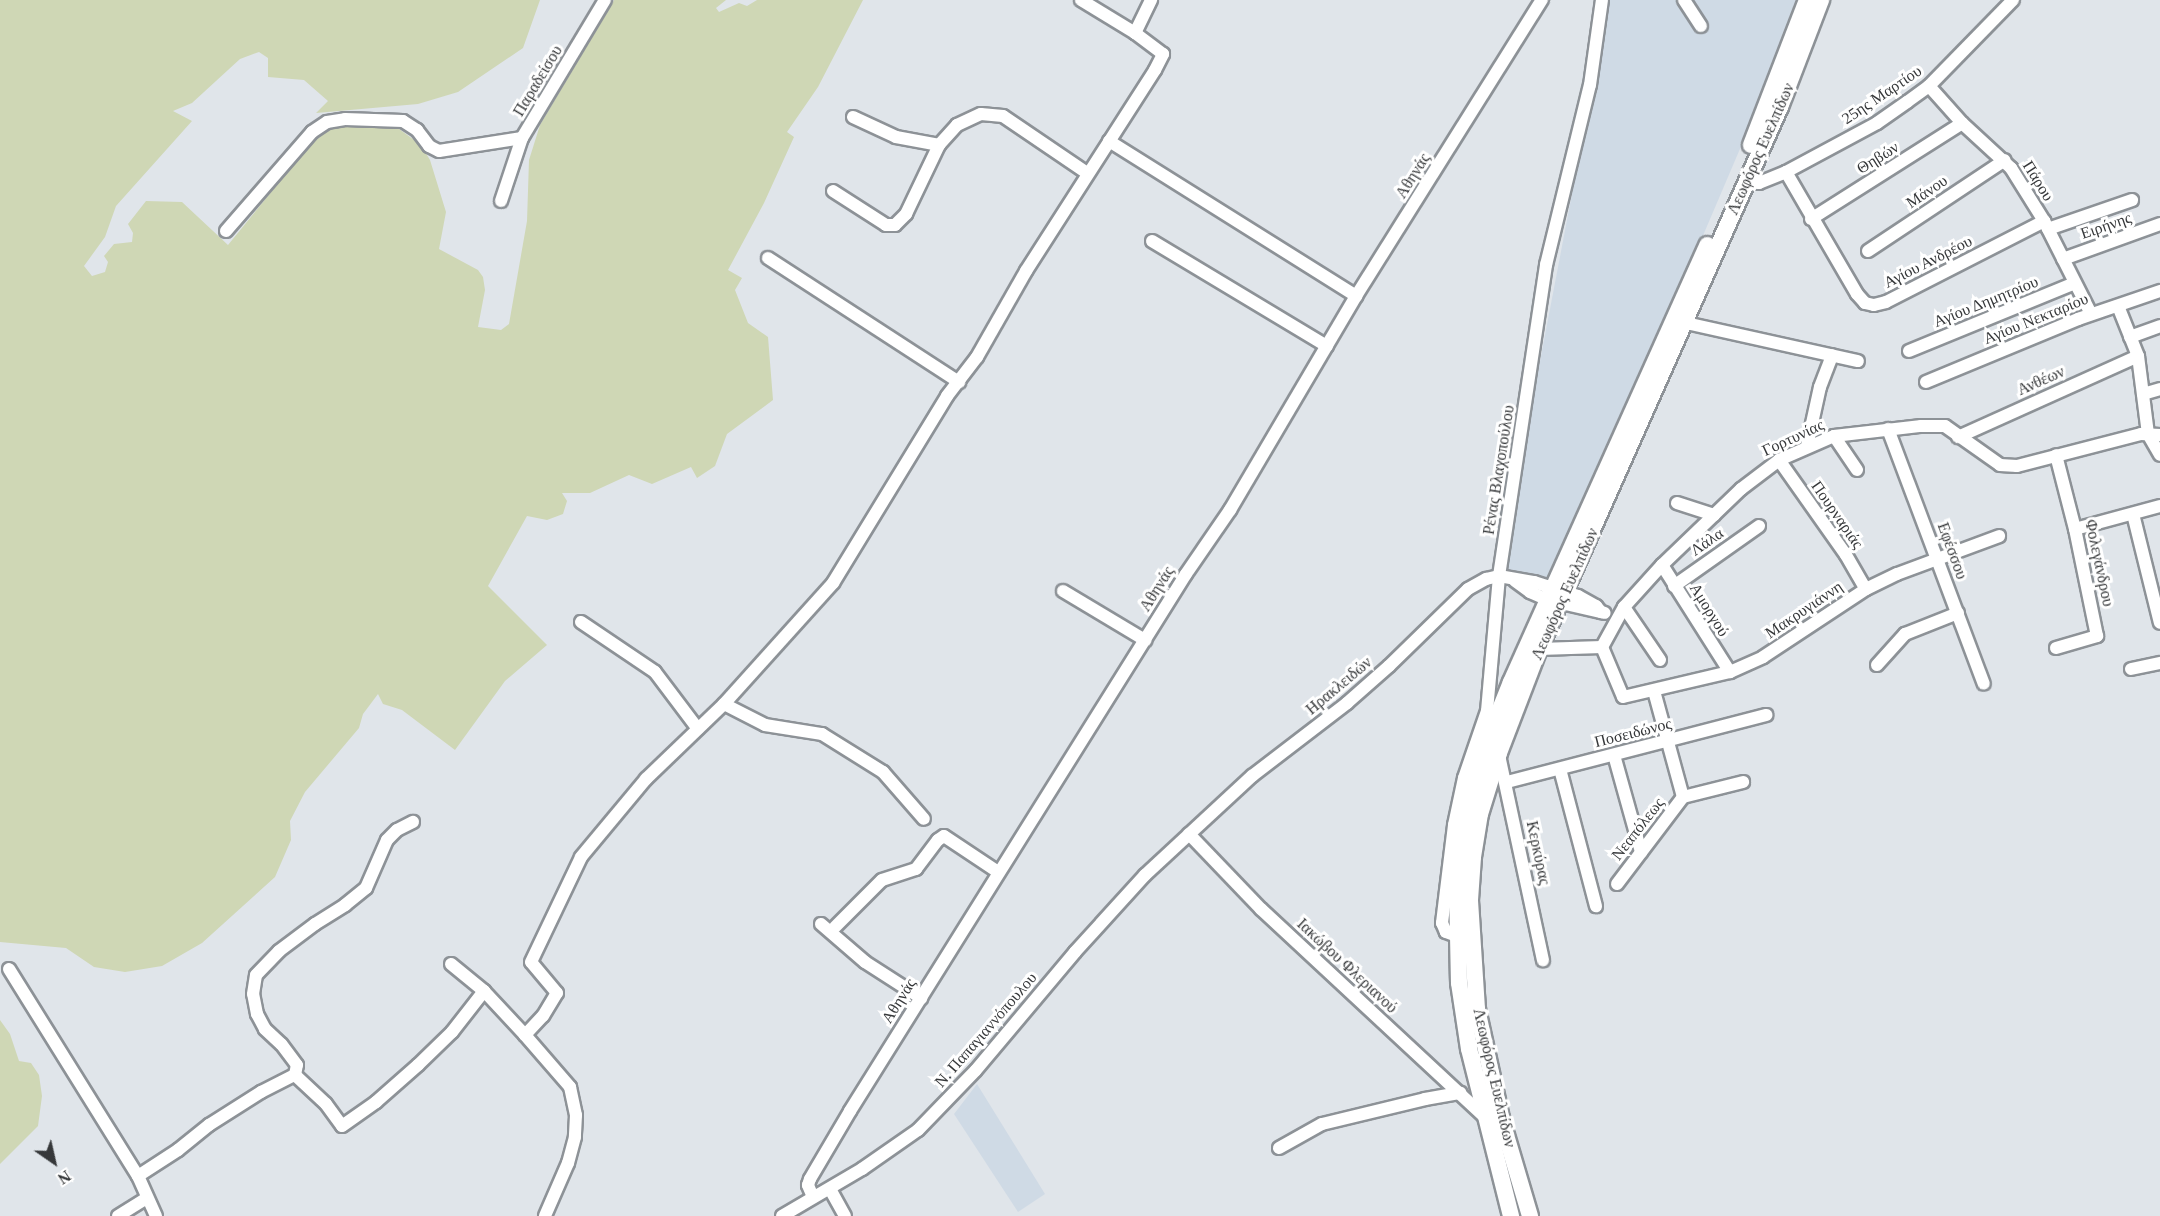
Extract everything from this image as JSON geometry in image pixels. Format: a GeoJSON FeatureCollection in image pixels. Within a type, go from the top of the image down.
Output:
{"type":"FeatureCollection","features":[{"type":"Feature","properties":{"kind":"main road","name":"Λεωφόρος Ευελπίδων"},"geometry":{"type":"LineString","coordinates":[[1530,1216],[1483,1043],[1477,1009],[1470,935],[1473,856],[1480,814],[1499,753],[1539,650],[1557,596],[1758,128],[1807,0]]}},
{"type":"Feature","properties":{"kind":"main road","name":"Λεωφόρος Ευελπίδων"},"geometry":{"type":"LineString","coordinates":[[1511,1216],[1463,1013],[1457,936],[1460,854],[1474,785],[1510,682],[1557,596],[1686,323],[1798,65],[1821,0]]}},
{"type":"Feature","properties":{"kind":"street","name":"Παραδείσου"},"geometry":{"type":"LineString","coordinates":[[226,231],[312,132],[327,122],[345,119],[403,121],[417,130],[429,146],[439,151],[522,138],[605,0]]}},
{"type":"Feature","properties":{"kind":"street"},"geometry":{"type":"LineString","coordinates":[[525,1035],[556,999],[557,993],[553,987],[531,962],[580,857],[646,779],[724,704],[833,583],[947,396],[977,357],[1026,271],[1163,54],[1135,33],[1081,0]]}},
{"type":"Feature","properties":{"kind":"street"},"geometry":{"type":"LineString","coordinates":[[1135,33],[1151,0]]}},
{"type":"Feature","properties":{"kind":"street","name":"Αθηνάς"},"geometry":{"type":"LineString","coordinates":[[813,1197],[808,1185],[810,1179],[998,872],[1230,510],[1356,296],[1542,0]]}},
{"type":"Feature","properties":{"kind":"street","name":"Ρένας Βλαχοπούλου"},"geometry":{"type":"LineString","coordinates":[[1457,936],[1442,928],[1447,870],[1464,778],[1488,702],[1499,576],[1546,265],[1590,85],[1602,0]]}},
{"type":"Feature","properties":{"kind":"street"},"geometry":{"type":"LineString","coordinates":[[1684,0],[1701,26]]}},
{"type":"Feature","properties":{"kind":"street","name":"25ης Μαρτίου"},"geometry":{"type":"LineString","coordinates":[[1747,182],[1759,183],[1786,172],[1876,123],[1929,86],[2013,0]]}},
{"type":"Feature","properties":{"kind":"street","name":"Πάρου"},"geometry":{"type":"LineString","coordinates":[[1929,86],[1962,123],[2005,160],[2046,225],[2091,314]]}},
{"type":"Feature","properties":{"kind":"street"},"geometry":{"type":"LineString","coordinates":[[833,191],[886,225],[895,225],[906,214],[939,145],[957,125],[981,114],[1003,116],[1087,173]]}},
{"type":"Feature","properties":{"kind":"street"},"geometry":{"type":"LineString","coordinates":[[853,117],[896,137],[939,145]]}},
{"type":"Feature","properties":{"kind":"street","name":"Θηβών"},"geometry":{"type":"LineString","coordinates":[[1811,219],[1962,123]]}},
{"type":"Feature","properties":{"kind":"street"},"geometry":{"type":"LineString","coordinates":[[501,201],[522,138]]}},
{"type":"Feature","properties":{"kind":"street"},"geometry":{"type":"LineString","coordinates":[[1109,141],[1356,296]]}},
{"type":"Feature","properties":{"kind":"street","name":"Μάνου"},"geometry":{"type":"LineString","coordinates":[[1868,251],[2005,160]]}},
{"type":"Feature","properties":{"kind":"street","name":"Αγίου Ανδρέου"},"geometry":{"type":"LineString","coordinates":[[1786,172],[1811,219],[1857,294],[1865,303],[1874,305],[1886,302],[2046,225]]}},
{"type":"Feature","properties":{"kind":"street"},"geometry":{"type":"LineString","coordinates":[[2046,225],[2132,200]]}},
{"type":"Feature","properties":{"kind":"street","name":"Ειρήνης"},"geometry":{"type":"LineString","coordinates":[[2063,259],[2160,224]]}},
{"type":"Feature","properties":{"kind":"street"},"geometry":{"type":"LineString","coordinates":[[1152,240],[1327,346]]}},
{"type":"Feature","properties":{"kind":"street"},"geometry":{"type":"LineString","coordinates":[[768,258],[959,382]]}},
{"type":"Feature","properties":{"kind":"street","name":"Αγίου Δημητρίου"},"geometry":{"type":"LineString","coordinates":[[1909,351],[2075,283]]}},
{"type":"Feature","properties":{"kind":"street","name":"Αγίου Νεκταρίου"},"geometry":{"type":"LineString","coordinates":[[1926,382],[2091,314],[2160,291]]}},
{"type":"Feature","properties":{"kind":"street"},"geometry":{"type":"LineString","coordinates":[[2118,306],[2138,356],[2144,394],[2160,455]]}},
{"type":"Feature","properties":{"kind":"street"},"geometry":{"type":"LineString","coordinates":[[1686,323],[1858,361]]}},
{"type":"Feature","properties":{"kind":"street"},"geometry":{"type":"LineString","coordinates":[[2130,337],[2160,327]]}},
{"type":"Feature","properties":{"kind":"street"},"geometry":{"type":"LineString","coordinates":[[1807,446],[1820,387],[1832,355]]}},
{"type":"Feature","properties":{"kind":"street","name":"Ανθέων"},"geometry":{"type":"LineString","coordinates":[[1958,437],[2138,356]]}},
{"type":"Feature","properties":{"kind":"street"},"geometry":{"type":"LineString","coordinates":[[2144,394],[2160,389]]}},
{"type":"Feature","properties":{"kind":"street","name":"Γορτυνίας"},"geometry":{"type":"LineString","coordinates":[[1602,647],[1620,612],[1662,565],[1759,473],[1807,446],[1834,436],[1888,429],[1945,426],[2000,465],[2017,466],[2056,455],[2154,434]]}},
{"type":"Feature","properties":{"kind":"street","name":"Εφέσσου"},"geometry":{"type":"LineString","coordinates":[[1888,429],[1984,684]]}},
{"type":"Feature","properties":{"kind":"street"},"geometry":{"type":"LineString","coordinates":[[1834,436],[1857,470]]}},
{"type":"Feature","properties":{"kind":"street","name":"Φολεγάνδρου"},"geometry":{"type":"LineString","coordinates":[[2056,455],[2075,529],[2097,636],[2056,648]]}},
{"type":"Feature","properties":{"kind":"street","name":"Πουρναριάς"},"geometry":{"type":"LineString","coordinates":[[1779,460],[1846,555],[1866,589]]}},
{"type":"Feature","properties":{"kind":"street"},"geometry":{"type":"LineString","coordinates":[[1677,503],[1714,515]]}},
{"type":"Feature","properties":{"kind":"street"},"geometry":{"type":"LineString","coordinates":[[2075,529],[2160,506]]}},
{"type":"Feature","properties":{"kind":"street"},"geometry":{"type":"LineString","coordinates":[[2133,514],[2160,623]]}},
{"type":"Feature","properties":{"kind":"street","name":"Λάλα"},"geometry":{"type":"LineString","coordinates":[[1674,586],[1760,526]]}},
{"type":"Feature","properties":{"kind":"street","name":"Μακρυγιάννη"},"geometry":{"type":"LineString","coordinates":[[1602,647],[1623,697],[1730,672],[1763,657],[1866,589],[1897,574],[1999,536]]}},
{"type":"Feature","properties":{"kind":"street","name":"Αμοργού"},"geometry":{"type":"LineString","coordinates":[[1662,565],[1730,672]]}},
{"type":"Feature","properties":{"kind":"street"},"geometry":{"type":"LineString","coordinates":[[1499,576],[1512,579],[1530,592],[1557,596],[1601,612],[1620,612],[1660,660]]}},
{"type":"Feature","properties":{"kind":"street","name":"Ηρακλειδών"},"geometry":{"type":"LineString","coordinates":[[1189,834],[1252,776],[1347,703],[1389,666],[1468,589],[1486,579],[1499,576]]}},
{"type":"Feature","properties":{"kind":"street"},"geometry":{"type":"LineString","coordinates":[[1063,591],[1145,640]]}},
{"type":"Feature","properties":{"kind":"street"},"geometry":{"type":"LineString","coordinates":[[1877,665],[1905,634],[1958,613]]}},
{"type":"Feature","properties":{"kind":"street"},"geometry":{"type":"LineString","coordinates":[[581,622],[655,672],[698,729]]}},
{"type":"Feature","properties":{"kind":"street"},"geometry":{"type":"LineString","coordinates":[[1539,650],[1602,647]]}},
{"type":"Feature","properties":{"kind":"street"},"geometry":{"type":"LineString","coordinates":[[2131,669],[2160,663]]}},
{"type":"Feature","properties":{"kind":"street","name":"Νεαπόλεως"},"geometry":{"type":"LineString","coordinates":[[1617,884],[1683,797],[1654,691]]}},
{"type":"Feature","properties":{"kind":"street"},"geometry":{"type":"LineString","coordinates":[[724,704],[765,725],[822,734],[883,772],[924,819]]}},
{"type":"Feature","properties":{"kind":"street","name":"Ποσειδώνος"},"geometry":{"type":"LineString","coordinates":[[1507,782],[1767,715]]}},
{"type":"Feature","properties":{"kind":"street","name":"Κερκύρας"},"geometry":{"type":"LineString","coordinates":[[1499,753],[1543,960]]}},
{"type":"Feature","properties":{"kind":"street"},"geometry":{"type":"LineString","coordinates":[[1614,755],[1641,852]]}},
{"type":"Feature","properties":{"kind":"street"},"geometry":{"type":"LineString","coordinates":[[1560,769],[1596,906]]}},
{"type":"Feature","properties":{"kind":"street"},"geometry":{"type":"LineString","coordinates":[[1683,797],[1743,782]]}},
{"type":"Feature","properties":{"kind":"street"},"geometry":{"type":"LineString","coordinates":[[295,1076],[297,1065],[281,1044],[265,1029],[257,1014],[253,994],[256,975],[279,951],[366,888],[387,840],[397,830],[413,822]]}},
{"type":"Feature","properties":{"kind":"street","name":"Ιακώβου Φλεριανού"},"geometry":{"type":"LineString","coordinates":[[1189,834],[1261,909],[1486,1118]]}},
{"type":"Feature","properties":{"kind":"street","name":"Ν. Παπαγιαννόπουλου"},"geometry":{"type":"LineString","coordinates":[[782,1216],[830,1189],[918,1130],[976,1070],[1074,952],[1146,875],[1189,834]]}},
{"type":"Feature","properties":{"kind":"street"},"geometry":{"type":"LineString","coordinates":[[835,927],[882,880],[916,868],[938,840],[944,836],[998,872]]}},
{"type":"Feature","properties":{"kind":"street"},"geometry":{"type":"LineString","coordinates":[[821,924],[865,962],[921,998]]}},
{"type":"Feature","properties":{"kind":"street"},"geometry":{"type":"LineString","coordinates":[[451,964],[484,991],[570,1087],[576,1115],[575,1137],[568,1163],[545,1216]]}},
{"type":"Feature","properties":{"kind":"street"},"geometry":{"type":"LineString","coordinates":[[9,969],[138,1176],[156,1216]]}},
{"type":"Feature","properties":{"kind":"street"},"geometry":{"type":"LineString","coordinates":[[295,1076],[326,1104],[342,1126],[376,1102],[418,1065],[452,1032],[484,991]]}},
{"type":"Feature","properties":{"kind":"street"},"geometry":{"type":"LineString","coordinates":[[138,1176],[243,1103],[295,1076]]}},
{"type":"Feature","properties":{"kind":"street"},"geometry":{"type":"LineString","coordinates":[[1279,1148],[1322,1124],[1425,1099],[1460,1094]]}},
{"type":"Feature","properties":{"kind":"street"},"geometry":{"type":"LineString","coordinates":[[830,1189],[845,1216]]}},
{"type":"Feature","properties":{"kind":"street"},"geometry":{"type":"LineString","coordinates":[[118,1216],[147,1198]]}},
{"type":"Feature","properties":{"kind":"shaded area"},"geometry":{"type":"Polygon","coordinates":[[[1609,0],[1798,0],[1786,41],[1554,585],[1499,576],[1609,0]]]}},
{"type":"Feature","properties":{"kind":"shaded area"},"geometry":{"type":"Polygon","coordinates":[[[977,1084],[1045,1194],[1018,1212],[954,1114],[977,1084]]]}},
{"type":"Feature","properties":{"kind":"green space"},"geometry":{"type":"Polygon","coordinates":[[[0,0],[540,0],[523,48],[458,92],[418,104],[316,113],[328,101],[304,80],[268,77],[268,58],[259,52],[240,59],[192,103],[173,111],[192,121],[116,206],[105,237],[84,266],[92,276],[105,272],[108,262],[104,256],[114,244],[132,242],[133,233],[128,224],[146,201],[182,202],[228,245],[316,137],[328,128],[344,124],[395,126],[421,145],[430,160],[446,212],[439,249],[478,270],[483,277],[485,290],[478,327],[501,330],[509,324],[527,221],[529,160],[540,125],[614,0],[726,0],[716,8],[719,12],[739,3],[747,6],[757,0],[863,0],[818,87],[787,132],[794,137],[764,203],[728,270],[742,278],[735,290],[748,323],[768,337],[773,400],[727,434],[715,466],[697,478],[691,467],[652,484],[629,475],[590,493],[562,493],[567,501],[563,514],[547,520],[527,516],[488,586],[547,645],[505,681],[455,750],[402,710],[383,704],[378,694],[363,714],[359,728],[305,792],[290,821],[291,840],[275,877],[202,943],[162,966],[125,972],[94,967],[66,948],[0,942],[0,0]]]}},
{"type":"Feature","properties":{"kind":"green space"},"geometry":{"type":"Polygon","coordinates":[[[0,1020],[10,1034],[19,1061],[31,1063],[39,1075],[42,1096],[38,1126],[0,1164],[0,1020]]]}}]}
